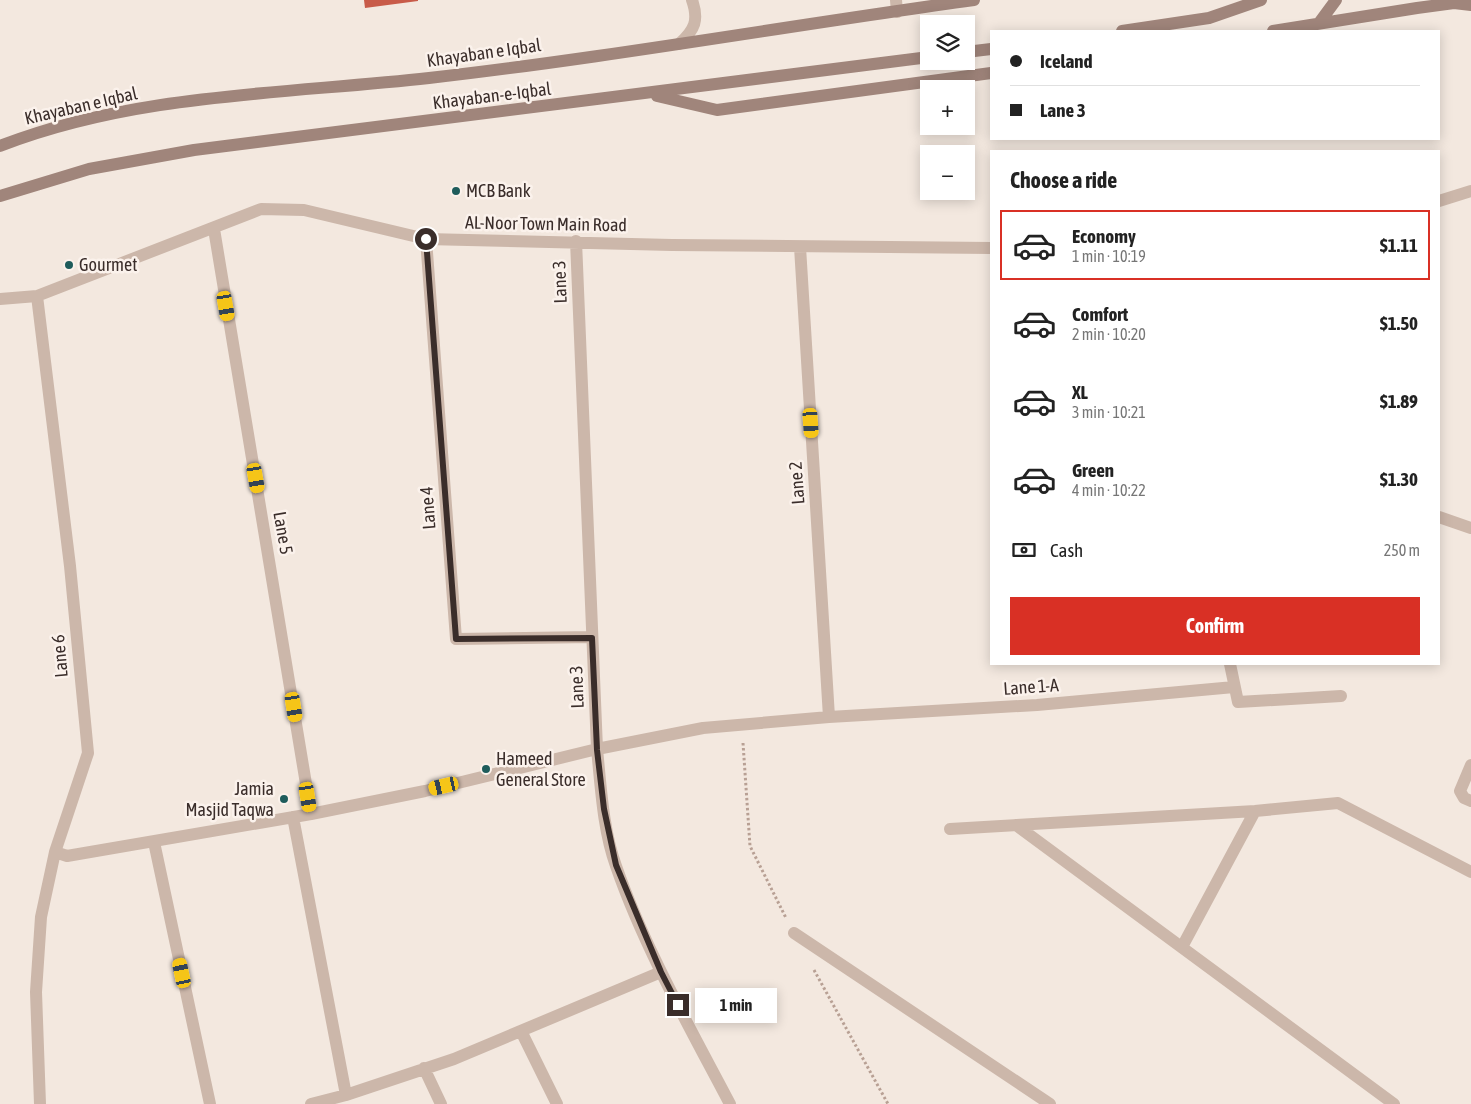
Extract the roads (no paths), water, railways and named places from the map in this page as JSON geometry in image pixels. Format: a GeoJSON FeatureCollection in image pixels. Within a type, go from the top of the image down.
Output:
{"type":"FeatureCollection","features":[{"type":"Feature","properties":{"kind":"main road","name":"Khayaban e Iqbal"},"geometry":{"type":"LineString","coordinates":[[0,146],[35,132],[124,112],[200,100],[430,78],[680,44],[896,6],[969,0]]}},
{"type":"Feature","properties":{"kind":"main road"},"geometry":{"type":"LineString","coordinates":[[1129,30],[1209,18],[1261,0]]}},
{"type":"Feature","properties":{"kind":"main road"},"geometry":{"type":"LineString","coordinates":[[1319,23],[1336,0]]}},
{"type":"Feature","properties":{"kind":"main road"},"geometry":{"type":"LineString","coordinates":[[1279,30],[1454,4],[1471,5]]}},
{"type":"Feature","properties":{"kind":"main road"},"geometry":{"type":"LineString","coordinates":[[975,51],[990,49]]}},
{"type":"Feature","properties":{"kind":"main road"},"geometry":{"type":"LineString","coordinates":[[650,94],[920,58]]}},
{"type":"Feature","properties":{"kind":"main road","name":"Khayaban-e-Iqbal"},"geometry":{"type":"LineString","coordinates":[[0,196],[89,169],[194,150],[650,94],[717,110],[990,73]]}},
{"type":"Feature","properties":{"kind":"street"},"geometry":{"type":"LineString","coordinates":[[680,44],[690,35],[696,24],[696,12],[692,0]]}},
{"type":"Feature","properties":{"kind":"street"},"geometry":{"type":"LineString","coordinates":[[1440,201],[1471,191]]}},
{"type":"Feature","properties":{"kind":"street","name":"AL-Noor Town Main Road"},"geometry":{"type":"LineString","coordinates":[[0,299],[37,296],[214,229],[261,209],[304,210],[426,239],[576,241],[672,245],[990,248]]}},
{"type":"Feature","properties":{"kind":"street","name":"Lane 5"},"geometry":{"type":"LineString","coordinates":[[214,229],[311,814]]}},
{"type":"Feature","properties":{"kind":"street","name":"Lane 4"},"geometry":{"type":"LineString","coordinates":[[426,239],[456,639],[592,638]]}},
{"type":"Feature","properties":{"kind":"street","name":"Lane 3"},"geometry":{"type":"LineString","coordinates":[[576,241],[597,750],[604,809],[616,865],[661,972],[730,1104]]}},
{"type":"Feature","properties":{"kind":"street","name":"Lane 2"},"geometry":{"type":"LineString","coordinates":[[800,246],[829,717]]}},
{"type":"Feature","properties":{"kind":"street","name":"Lane 6"},"geometry":{"type":"LineString","coordinates":[[37,296],[70,566],[88,753],[55,852],[41,917],[36,992],[40,1104]]}},
{"type":"Feature","properties":{"kind":"street"},"geometry":{"type":"LineString","coordinates":[[1440,516],[1471,528]]}},
{"type":"Feature","properties":{"kind":"street"},"geometry":{"type":"LineString","coordinates":[[1230,665],[1238,702],[1341,696]]}},
{"type":"Feature","properties":{"kind":"street","name":"Lane 1-A"},"geometry":{"type":"LineString","coordinates":[[55,852],[67,856],[311,814],[425,791],[597,750],[703,728],[829,717],[1037,704],[1234,686]]}},
{"type":"Feature","properties":{"kind":"street"},"geometry":{"type":"LineString","coordinates":[[1471,765],[1460,791],[1464,798],[1471,801]]}},
{"type":"Feature","properties":{"kind":"street"},"geometry":{"type":"LineString","coordinates":[[950,829],[1255,811],[1338,803],[1471,872]]}},
{"type":"Feature","properties":{"kind":"street"},"geometry":{"type":"LineString","coordinates":[[1182,948],[1255,811]]}},
{"type":"Feature","properties":{"kind":"street"},"geometry":{"type":"LineString","coordinates":[[293,817],[346,1095]]}},
{"type":"Feature","properties":{"kind":"street"},"geometry":{"type":"LineString","coordinates":[[1016,825],[1394,1104]]}},
{"type":"Feature","properties":{"kind":"street"},"geometry":{"type":"LineString","coordinates":[[154,842],[210,1104]]}},
{"type":"Feature","properties":{"kind":"street"},"geometry":{"type":"LineString","coordinates":[[794,934],[1050,1104]]}},
{"type":"Feature","properties":{"kind":"street"},"geometry":{"type":"LineString","coordinates":[[310,1104],[346,1095],[454,1059],[661,972]]}},
{"type":"Feature","properties":{"kind":"street"},"geometry":{"type":"LineString","coordinates":[[521,1031],[557,1104]]}},
{"type":"Feature","properties":{"kind":"street"},"geometry":{"type":"LineString","coordinates":[[424,1068],[441,1104]]}},
{"type":"Feature","properties":{"kind":"place","name":"MCB Bank"},"geometry":{"type":"Point","coordinates":[456,191]}},
{"type":"Feature","properties":{"kind":"place","name":"Gourmet"},"geometry":{"type":"Point","coordinates":[69,265]}},
{"type":"Feature","properties":{"kind":"place","name":"Hameed General Store"},"geometry":{"type":"Point","coordinates":[486,769]}},
{"type":"Feature","properties":{"kind":"place","name":"Jamia Masjid Taqwa"},"geometry":{"type":"Point","coordinates":[284,799]}}]}
